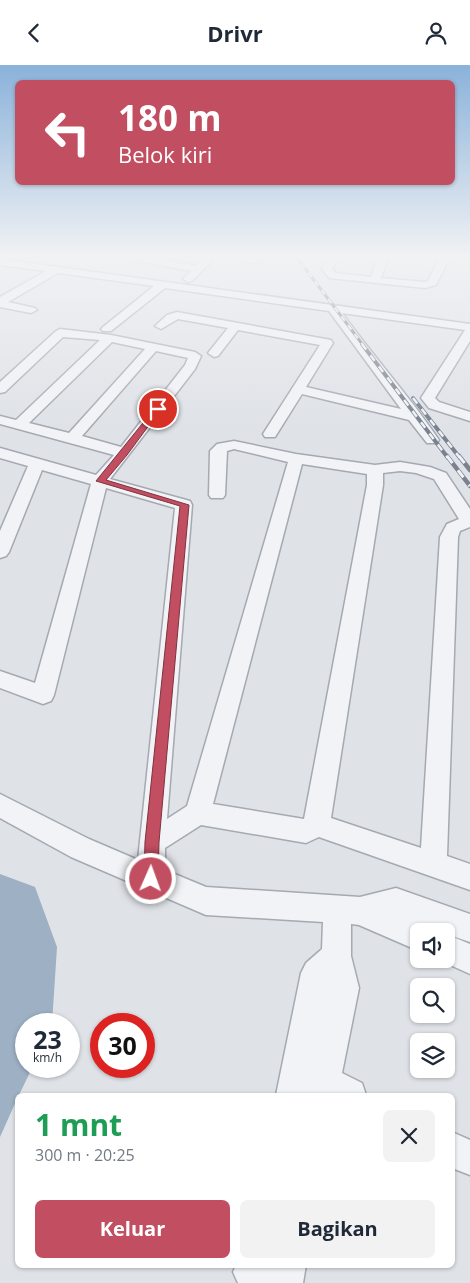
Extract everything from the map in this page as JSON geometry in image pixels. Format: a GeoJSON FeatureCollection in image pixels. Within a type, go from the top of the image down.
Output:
{"type":"FeatureCollection","features":[{"type":"Feature","properties":{"kind":"street"},"geometry":{"type":"LineString","coordinates":[[19,425],[108,334],[132,312]]}},
{"type":"Feature","properties":{"kind":"street"},"geometry":{"type":"LineString","coordinates":[[161,326],[175,315],[193,312]]}},
{"type":"Feature","properties":{"kind":"street"},"geometry":{"type":"LineString","coordinates":[[200,312],[236,325],[327,343],[270,434]]}},
{"type":"Feature","properties":{"kind":"street"},"geometry":{"type":"LineString","coordinates":[[335,312],[370,360],[416,417],[432,441]]}},
{"type":"Feature","properties":{"kind":"street"},"geometry":{"type":"LineString","coordinates":[[360,312],[420,316],[470,329],[428,398],[434,405],[470,417]]}},
{"type":"Feature","properties":{"kind":"street"},"geometry":{"type":"LineString","coordinates":[[214,353],[236,325]]}},
{"type":"Feature","properties":{"kind":"street"},"geometry":{"type":"LineString","coordinates":[[0,389],[60,333],[108,334],[152,348],[195,356],[191,365],[124,453],[100,481],[43,695],[0,679]]}},
{"type":"Feature","properties":{"kind":"street"},"geometry":{"type":"LineString","coordinates":[[72,438],[152,348]]}},
{"type":"Feature","properties":{"kind":"street"},"geometry":{"type":"LineString","coordinates":[[297,389],[416,417]]}},
{"type":"Feature","properties":{"kind":"street"},"geometry":{"type":"LineString","coordinates":[[0,420],[124,453]]}},
{"type":"Feature","properties":{"kind":"street"},"geometry":{"type":"LineString","coordinates":[[217,495],[218,451],[222,447],[234,445],[296,459],[375,470],[403,467],[440,476],[470,521],[453,528],[449,537],[433,864]]}},
{"type":"Feature","properties":{"kind":"street"},"geometry":{"type":"LineString","coordinates":[[0,453],[184,505],[152,842],[151,879]]}},
{"type":"Feature","properties":{"kind":"street"},"geometry":{"type":"LineString","coordinates":[[198,813],[296,459]]}},
{"type":"Feature","properties":{"kind":"street"},"geometry":{"type":"LineString","coordinates":[[0,552],[37,464]]}},
{"type":"Feature","properties":{"kind":"street"},"geometry":{"type":"LineString","coordinates":[[317,825],[375,485],[375,470]]}},
{"type":"Feature","properties":{"kind":"street"},"geometry":{"type":"LineString","coordinates":[[0,805],[80,848],[206,901],[349,910],[396,902],[470,928]]}},
{"type":"Feature","properties":{"kind":"street"},"geometry":{"type":"LineString","coordinates":[[152,842],[198,813],[306,831],[317,825],[470,877]]}},
{"type":"Feature","properties":{"kind":"street"},"geometry":{"type":"LineString","coordinates":[[349,910],[410,934]]}},
{"type":"Feature","properties":{"kind":"street"},"geometry":{"type":"LineString","coordinates":[[331,1090],[344,988],[336,956],[349,910]]}},
{"type":"Feature","properties":{"kind":"street"},"geometry":{"type":"LineString","coordinates":[[455,952],[470,959]]}},
{"type":"Feature","properties":{"kind":"street"},"geometry":{"type":"LineString","coordinates":[[292,1093],[316,973],[336,956]]}},
{"type":"Feature","properties":{"kind":"street"},"geometry":{"type":"LineString","coordinates":[[455,1150],[470,1158]]}},
{"type":"Feature","properties":{"kind":"street"},"geometry":{"type":"LineString","coordinates":[[261,1277],[281,1268]]}},
{"type":"Feature","properties":{"kind":"water"},"geometry":{"type":"Polygon","coordinates":[[[0,874],[35,887],[57,947],[53,1013],[15,1013],[15,1078],[27,1078],[20,1093],[15,1093],[15,1103],[0,1137],[0,874]]]}},
{"type":"Feature","properties":{"kind":"railway"},"geometry":{"type":"LineString","coordinates":[[338,312],[363,345]]}},
{"type":"Feature","properties":{"kind":"railway"},"geometry":{"type":"LineString","coordinates":[[362,344],[448,458]]}},
{"type":"Feature","properties":{"kind":"railway"},"geometry":{"type":"LineString","coordinates":[[413,398],[460,458]]}},
{"type":"Feature","properties":{"kind":"railway"},"geometry":{"type":"LineString","coordinates":[[447,456],[470,486]]}},
{"type":"Feature","properties":{"kind":"railway"},"geometry":{"type":"LineString","coordinates":[[459,456],[470,470]]}},
{"type":"Feature","properties":{"kind":"route"},"geometry":{"type":"LineString","coordinates":[[151,879],[152,842],[184,505],[100,481],[158,409]]}}]}
